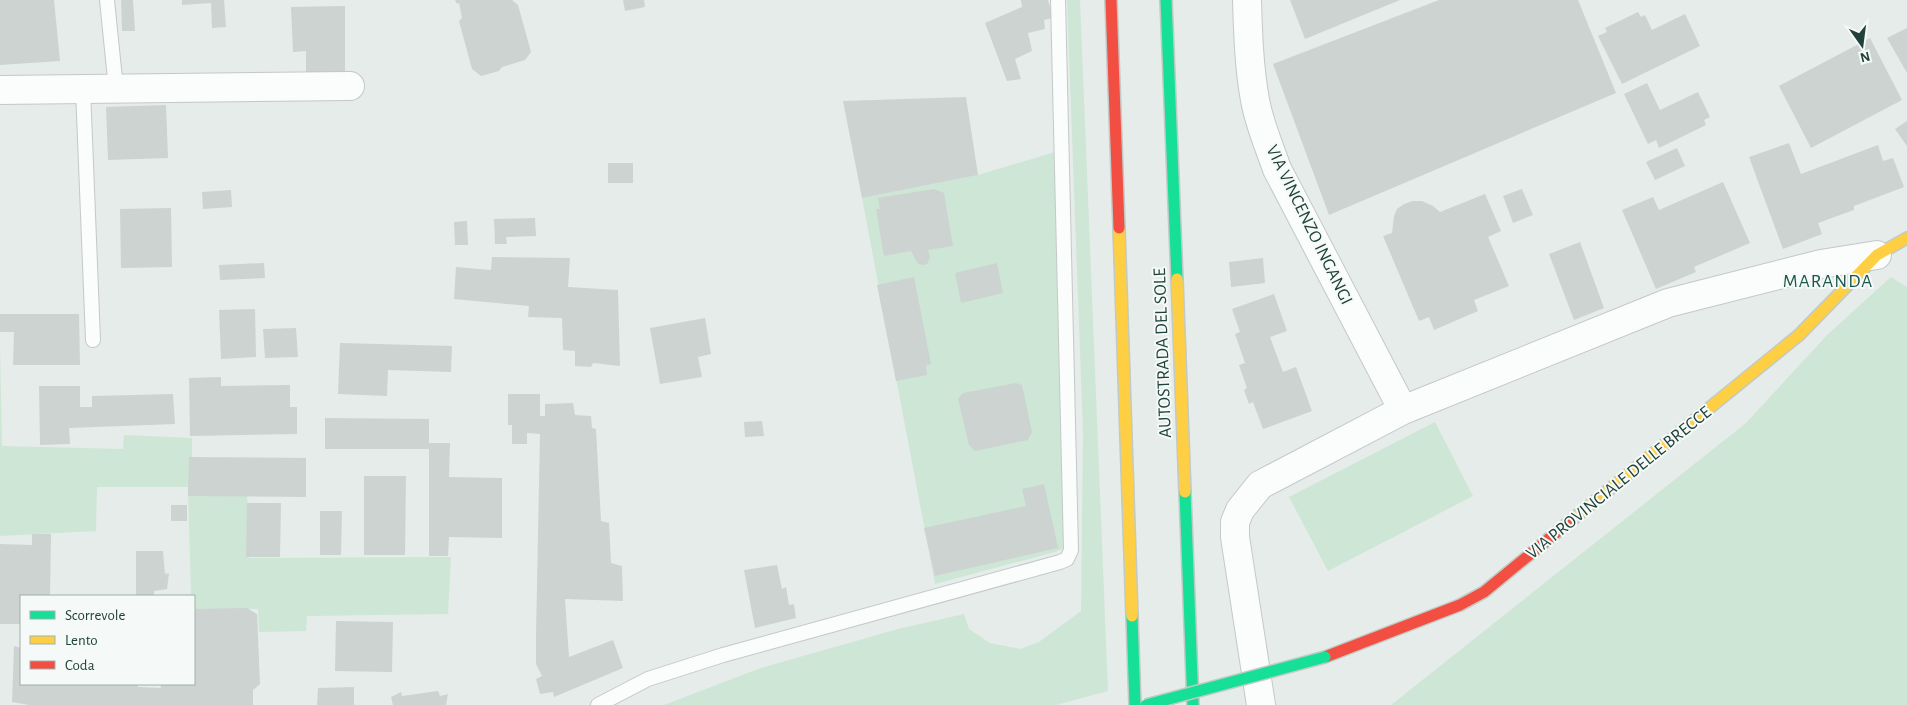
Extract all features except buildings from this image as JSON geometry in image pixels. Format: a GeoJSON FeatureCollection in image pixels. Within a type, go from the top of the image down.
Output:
{"type":"FeatureCollection","features":[{"type":"Feature","properties":{"kind":"main road"},"geometry":{"type":"LineString","coordinates":[[1111,0],[1135,705]]}},
{"type":"Feature","properties":{"kind":"main road","name":"AUTOSTRADA DEL SOLE"},"geometry":{"type":"LineString","coordinates":[[1166,0],[1194,705]]}},
{"type":"Feature","properties":{"kind":"main road","name":"VIA PROVINCIALE DELLE BRECCE"},"geometry":{"type":"LineString","coordinates":[[1146,705],[1325,657],[1460,606],[1484,592],[1799,334],[1877,255],[1907,238]]}},
{"type":"Feature","properties":{"kind":"main road"},"geometry":{"type":"LineString","coordinates":[[1191,618],[1199,705]]}},
{"type":"Feature","properties":{"kind":"street","name":"VIA VINCENZO INGANGI"},"geometry":{"type":"LineString","coordinates":[[1247,0],[1249,56],[1255,101],[1277,169],[1403,410]]}},
{"type":"Feature","properties":{"kind":"street"},"geometry":{"type":"LineString","coordinates":[[0,90],[350,86]]}},
{"type":"Feature","properties":{"kind":"street","name":"VIA PROVINCIALE DELLE BRECCE"},"geometry":{"type":"LineString","coordinates":[[1261,705],[1235,537],[1235,522],[1240,510],[1260,486],[1403,410],[1668,303],[1821,264],[1877,255]]}},
{"type":"Feature","properties":{"kind":"lane"},"geometry":{"type":"LineString","coordinates":[[107,0],[116,89]]}},
{"type":"Feature","properties":{"kind":"lane"},"geometry":{"type":"LineString","coordinates":[[598,705],[648,679],[723,655],[1060,562],[1070,555],[1058,0]]}},
{"type":"Feature","properties":{"kind":"lane"},"geometry":{"type":"LineString","coordinates":[[82,89],[93,340]]}},
{"type":"Feature","properties":{"kind":"green space"},"geometry":{"type":"Polygon","coordinates":[[[1067,0],[1080,0],[1108,691],[1056,705],[664,705],[758,669],[898,629],[964,614],[969,629],[990,643],[1020,649],[1039,642],[1081,611],[1083,433],[1067,0]]]}},
{"type":"Feature","properties":{"kind":"green space"},"geometry":{"type":"Polygon","coordinates":[[[1055,152],[1064,548],[935,584],[862,198],[978,175],[1055,152]]]}},
{"type":"Feature","properties":{"kind":"green space"},"geometry":{"type":"Polygon","coordinates":[[[1891,277],[1907,287],[1907,705],[1391,705],[1746,423],[1827,335],[1891,277]]]}},
{"type":"Feature","properties":{"kind":"green space"},"geometry":{"type":"Polygon","coordinates":[[[0,344],[2,446],[123,449],[124,435],[192,438],[192,458],[246,459],[249,558],[451,557],[448,614],[307,616],[306,631],[259,632],[258,609],[195,609],[195,595],[191,595],[188,487],[97,487],[96,531],[0,536],[0,344]]]}},
{"type":"Feature","properties":{"kind":"green space"},"geometry":{"type":"Polygon","coordinates":[[[1435,422],[1473,496],[1328,571],[1289,497],[1435,422]]]}},
{"type":"Feature","properties":{"kind":"traffic: fast"},"geometry":{"type":"LineString","coordinates":[[1166,0],[1177,279]]}},
{"type":"Feature","properties":{"kind":"traffic: fast"},"geometry":{"type":"LineString","coordinates":[[1185,492],[1193,705]]}},
{"type":"Feature","properties":{"kind":"traffic: fast"},"geometry":{"type":"LineString","coordinates":[[1132,616],[1135,705]]}},
{"type":"Feature","properties":{"kind":"traffic: fast"},"geometry":{"type":"LineString","coordinates":[[1146,705],[1325,657]]}},
{"type":"Feature","properties":{"kind":"traffic: slow"},"geometry":{"type":"LineString","coordinates":[[1119,228],[1132,616]]}},
{"type":"Feature","properties":{"kind":"traffic: slow"},"geometry":{"type":"LineString","coordinates":[[1568,523],[1799,335],[1877,255],[1907,238]]}},
{"type":"Feature","properties":{"kind":"traffic: slow"},"geometry":{"type":"LineString","coordinates":[[1177,279],[1185,492]]}},
{"type":"Feature","properties":{"kind":"traffic: jam"},"geometry":{"type":"LineString","coordinates":[[1111,0],[1119,228]]}},
{"type":"Feature","properties":{"kind":"traffic: jam"},"geometry":{"type":"LineString","coordinates":[[1325,657],[1460,605],[1484,592],[1568,523]]}},
{"type":"Feature","properties":{"kind":"district","name":"MARANDA"},"geometry":{"type":"Point","coordinates":[1828,281]}}]}
